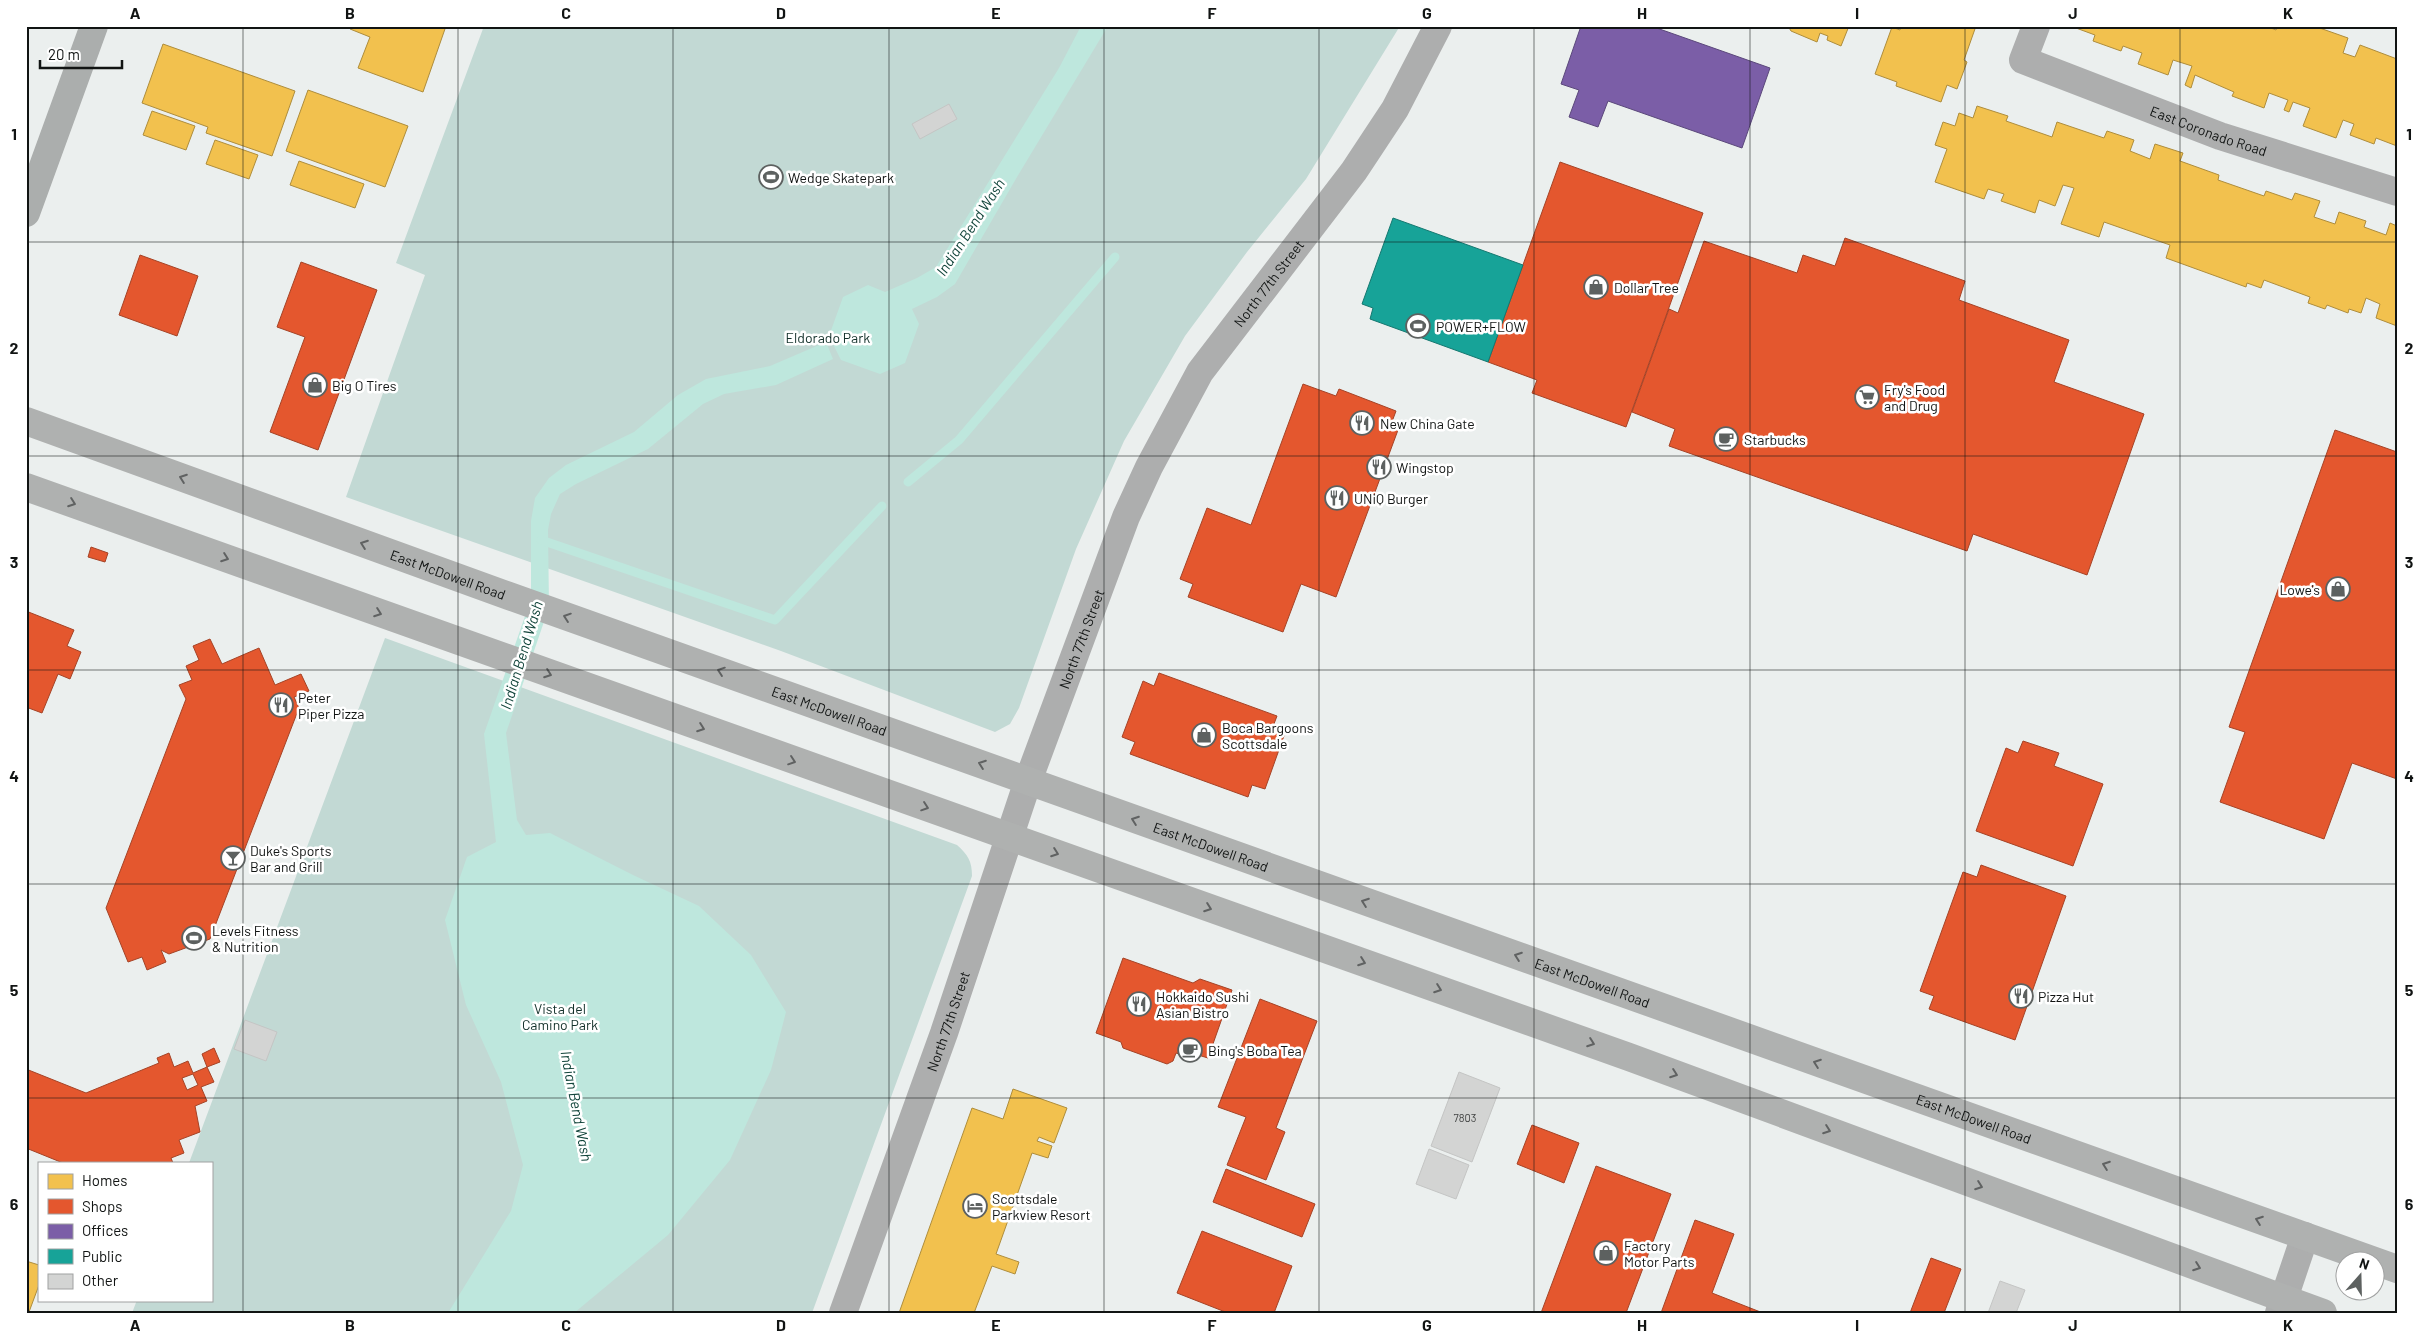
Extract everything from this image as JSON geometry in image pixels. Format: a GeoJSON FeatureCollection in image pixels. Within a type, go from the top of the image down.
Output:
{"type":"FeatureCollection","features":[{"type":"Feature","properties":{"kind":"main road","name":"East McDowell Road"},"geometry":{"type":"LineString","coordinates":[[26,421],[509,596],[2397,1269]]}},
{"type":"Feature","properties":{"kind":"main road"},"geometry":{"type":"LineString","coordinates":[[26,487],[1629,1057],[2282,1306],[2322,1313]]}},
{"type":"Feature","properties":{"kind":"street"},"geometry":{"type":"LineString","coordinates":[[26,213],[94,26]]}},
{"type":"Feature","properties":{"kind":"street","name":"North 77th Street"},"geometry":{"type":"LineString","coordinates":[[843,1313],[944,1033],[1028,781],[1126,517],[1148,467],[1200,372],[1354,171],[1395,108],[1438,26]]}},
{"type":"Feature","properties":{"kind":"street","name":"East Coronado Road"},"geometry":{"type":"LineString","coordinates":[[2036,26],[2023,60],[2220,136],[2397,192]]}},
{"type":"Feature","properties":{"kind":"street"},"geometry":{"type":"LineString","coordinates":[[2282,1306],[2305,1236]]}},
{"type":"Feature","properties":{"kind":"green space","name":"Eldorado Park"},"geometry":{"type":"Polygon","coordinates":[[[484,26],[1400,26],[1306,179],[1247,252],[1185,336],[1124,441],[1076,549],[1019,708],[1010,724],[995,732],[781,651],[346,497],[425,275],[396,263],[484,26]]]}},
{"type":"Feature","properties":{"kind":"green space","name":"Vista del Camino Park"},"geometry":{"type":"Polygon","coordinates":[[[385,638],[957,845],[967,855],[970,862],[972,876],[812,1313],[132,1313],[136,1302],[212,1302],[212,1162],[189,1162],[385,638]]]}},
{"type":"Feature","properties":{"kind":"water","name":"Indian Bend Wash"},"geometry":{"type":"Polygon","coordinates":[[[1081,26],[1108,26],[955,284],[937,297],[912,309],[919,324],[905,363],[880,374],[841,360],[829,336],[843,297],[868,285],[885,292],[917,278],[936,267],[1059,68],[1081,26]]]}},
{"type":"Feature","properties":{"kind":"water","name":"Indian Bend Wash"},"geometry":{"type":"Polygon","coordinates":[[[826,342],[833,359],[776,385],[724,394],[703,404],[648,449],[576,484],[560,494],[551,514],[548,530],[549,607],[506,733],[517,820],[526,835],[550,833],[699,906],[751,955],[786,1012],[771,1070],[730,1160],[668,1235],[574,1313],[448,1313],[511,1211],[523,1165],[501,1082],[466,1005],[445,920],[467,857],[496,842],[484,734],[531,599],[531,521],[535,498],[549,478],[566,465],[634,432],[678,395],[706,379],[770,366],[826,342]]]}},
{"type":"Feature","properties":{"kind":"building: Homes"},"geometry":{"type":"Polygon","coordinates":[[[351,26],[446,26],[423,92],[358,68],[370,37],[350,29],[351,26]]]}},
{"type":"Feature","properties":{"kind":"building: Homes"},"geometry":{"type":"Polygon","coordinates":[[[1788,26],[1849,26],[1841,46],[1827,40],[1828,36],[1820,33],[1817,42],[1791,31],[1788,26]]]}},
{"type":"Feature","properties":{"kind":"building: Homes"},"geometry":{"type":"Polygon","coordinates":[[[1901,26],[1976,26],[1964,60],[1967,62],[1957,89],[1947,85],[1941,102],[1896,86],[1897,82],[1875,74],[1892,27],[1900,30],[1901,26]]]}},
{"type":"Feature","properties":{"kind":"building: Homes"},"geometry":{"type":"Polygon","coordinates":[[[2077,26],[2266,26],[2276,30],[2278,26],[2314,26],[2348,38],[2343,53],[2355,57],[2360,45],[2397,59],[2397,146],[2376,138],[2374,144],[2350,135],[2354,124],[2343,120],[2336,138],[2303,126],[2310,108],[2293,102],[2289,112],[2284,110],[2288,100],[2269,93],[2264,108],[2232,96],[2234,92],[2195,75],[2191,88],[2185,85],[2192,66],[2173,60],[2168,75],[2138,64],[2142,53],[2123,46],[2121,51],[2093,41],[2095,35],[2076,28],[2077,26]]]}},
{"type":"Feature","properties":{"kind":"building: Homes"},"geometry":{"type":"Polygon","coordinates":[[[163,44],[295,91],[272,156],[206,133],[208,127],[142,103],[163,44]]]}},
{"type":"Feature","properties":{"kind":"building: Homes"},"geometry":{"type":"Polygon","coordinates":[[[308,90],[408,126],[385,187],[286,151],[308,90]]]}},
{"type":"Feature","properties":{"kind":"building: Homes"},"geometry":{"type":"Polygon","coordinates":[[[1977,106],[2008,116],[2006,121],[2052,137],[2057,122],[2104,138],[2107,131],[2134,140],[2130,151],[2150,159],[2155,144],[2183,153],[2180,161],[2219,175],[2218,180],[2264,196],[2266,191],[2292,200],[2295,193],[2320,201],[2314,217],[2335,224],[2339,212],[2366,221],[2364,227],[2386,235],[2390,223],[2397,226],[2397,326],[2376,318],[2380,304],[2366,298],[2361,313],[2349,309],[2348,313],[2327,305],[2325,309],[2308,303],[2310,297],[2264,280],[2261,288],[2247,283],[2246,287],[2166,258],[2170,245],[2104,222],[2099,237],[2061,224],[2074,188],[2063,185],[2055,206],[2039,200],[2035,213],[2001,201],[2004,194],[1988,189],[1984,199],[1935,182],[1947,149],[1935,145],[1943,122],[1955,126],[1959,113],[1973,118],[1977,106]]]}},
{"type":"Feature","properties":{"kind":"building: Homes"},"geometry":{"type":"Polygon","coordinates":[[[152,111],[195,126],[186,150],[143,135],[152,111]]]}},
{"type":"Feature","properties":{"kind":"building: Homes"},"geometry":{"type":"Polygon","coordinates":[[[215,140],[258,155],[249,179],[206,164],[215,140]]]}},
{"type":"Feature","properties":{"kind":"building: Homes"},"geometry":{"type":"Polygon","coordinates":[[[299,161],[364,184],[355,208],[290,185],[299,161]]]}},
{"type":"Feature","properties":{"kind":"building: Homes","name":"Scottsdale Parkview Resort"},"geometry":{"type":"Polygon","coordinates":[[[1013,1089],[1067,1108],[1054,1143],[1039,1137],[1037,1141],[1052,1146],[1048,1158],[1032,1153],[996,1254],[1019,1262],[1015,1274],[992,1266],[974,1313],[899,1313],[972,1108],[1003,1119],[1013,1089]]]}},
{"type":"Feature","properties":{"kind":"building: Homes"},"geometry":{"type":"Polygon","coordinates":[[[26,1261],[38,1265],[38,1288],[29,1312],[26,1310],[26,1261]]]}},
{"type":"Feature","properties":{"kind":"building: Shops","name":"Dollar Tree"},"geometry":{"type":"Polygon","coordinates":[[[1560,162],[1703,213],[1626,427],[1532,393],[1537,380],[1488,362],[1560,162]]]}},
{"type":"Feature","properties":{"kind":"building: Shops","name":"Fry's Food and Drug"},"geometry":{"type":"Polygon","coordinates":[[[1845,238],[1965,281],[1959,300],[2069,340],[2054,382],[2144,414],[2087,575],[1973,534],[1967,551],[1669,446],[1675,429],[1632,412],[1669,309],[1678,313],[1704,241],[1797,273],[1803,255],[1835,266],[1845,238]]]}},
{"type":"Feature","properties":{"kind":"building: Shops"},"geometry":{"type":"Polygon","coordinates":[[[140,255],[198,276],[177,336],[119,315],[140,255]]]}},
{"type":"Feature","properties":{"kind":"building: Shops","name":"Big O Tires"},"geometry":{"type":"Polygon","coordinates":[[[301,262],[377,290],[318,450],[270,432],[305,337],[277,327],[301,262]]]}},
{"type":"Feature","properties":{"kind":"building: Shops"},"geometry":{"type":"Polygon","coordinates":[[[1303,384],[1336,396],[1339,389],[1396,411],[1390,427],[1398,430],[1336,597],[1301,584],[1283,632],[1188,597],[1193,584],[1180,579],[1207,508],[1251,525],[1303,384]]]}},
{"type":"Feature","properties":{"kind":"building: Shops","name":"Lowe's"},"geometry":{"type":"Polygon","coordinates":[[[2335,430],[2397,452],[2397,779],[2352,763],[2324,839],[2220,802],[2245,732],[2229,727],[2335,430]]]}},
{"type":"Feature","properties":{"kind":"building: Shops"},"geometry":{"type":"Polygon","coordinates":[[[91,547],[108,553],[105,562],[88,557],[91,547]]]}},
{"type":"Feature","properties":{"kind":"building: Shops"},"geometry":{"type":"Polygon","coordinates":[[[26,611],[74,630],[67,646],[81,652],[70,679],[58,674],[42,713],[26,707],[26,611]]]}},
{"type":"Feature","properties":{"kind":"building: Shops"},"geometry":{"type":"Polygon","coordinates":[[[210,639],[222,664],[259,648],[275,685],[301,674],[309,691],[294,697],[299,708],[210,939],[169,954],[161,950],[166,962],[147,970],[142,957],[128,962],[106,908],[186,699],[179,685],[192,680],[186,666],[199,660],[193,646],[210,639]]]}},
{"type":"Feature","properties":{"kind":"building: Shops","name":"Boca Bargoons Scottsdale"},"geometry":{"type":"Polygon","coordinates":[[[1159,673],[1277,716],[1272,729],[1285,733],[1265,789],[1252,785],[1248,797],[1130,754],[1135,742],[1122,737],[1143,681],[1154,686],[1159,673]]]}},
{"type":"Feature","properties":{"kind":"building: Shops"},"geometry":{"type":"Polygon","coordinates":[[[2023,741],[2059,753],[2054,766],[2103,784],[2073,866],[1976,831],[2006,748],[2018,753],[2023,741]]]}},
{"type":"Feature","properties":{"kind":"building: Shops"},"geometry":{"type":"Polygon","coordinates":[[[1981,865],[2066,896],[2015,1040],[1929,1009],[1934,996],[1920,991],[1963,872],[1977,877],[1981,865]]]}},
{"type":"Feature","properties":{"kind":"building: Shops"},"geometry":{"type":"Polygon","coordinates":[[[1123,958],[1193,983],[1200,979],[1232,990],[1208,1058],[1198,1055],[1196,1060],[1176,1053],[1173,1061],[1167,1064],[1123,1048],[1121,1042],[1096,1033],[1123,958]]]}},
{"type":"Feature","properties":{"kind":"building: Shops"},"geometry":{"type":"Polygon","coordinates":[[[1260,999],[1317,1021],[1276,1128],[1285,1132],[1266,1180],[1227,1165],[1246,1117],[1218,1107],[1260,999]]]}},
{"type":"Feature","properties":{"kind":"building: Shops"},"geometry":{"type":"Polygon","coordinates":[[[214,1048],[220,1062],[207,1067],[202,1054],[214,1048]]]}},
{"type":"Feature","properties":{"kind":"building: Shops"},"geometry":{"type":"Polygon","coordinates":[[[169,1053],[174,1067],[188,1061],[193,1073],[207,1067],[214,1082],[201,1087],[207,1101],[195,1106],[200,1132],[179,1140],[184,1153],[171,1158],[173,1162],[61,1162],[26,1148],[26,1069],[86,1093],[159,1063],[157,1058],[169,1053]],[[193,1074],[182,1078],[187,1090],[198,1085],[193,1074]]]}},
{"type":"Feature","properties":{"kind":"building: Shops"},"geometry":{"type":"Polygon","coordinates":[[[1532,1125],[1579,1143],[1564,1183],[1517,1164],[1532,1125]]]}},
{"type":"Feature","properties":{"kind":"building: Shops","name":"Factory Motor Parts"},"geometry":{"type":"Polygon","coordinates":[[[1596,1166],[1671,1194],[1626,1313],[1541,1313],[1596,1166]]]}},
{"type":"Feature","properties":{"kind":"building: Shops"},"geometry":{"type":"Polygon","coordinates":[[[1226,1169],[1315,1204],[1302,1237],[1213,1202],[1226,1169]]]}},
{"type":"Feature","properties":{"kind":"building: Shops"},"geometry":{"type":"Polygon","coordinates":[[[1695,1220],[1734,1234],[1712,1293],[1763,1313],[1661,1313],[1695,1220]]]}},
{"type":"Feature","properties":{"kind":"building: Shops"},"geometry":{"type":"Polygon","coordinates":[[[1202,1231],[1292,1266],[1274,1313],[1228,1313],[1177,1293],[1202,1231]]]}},
{"type":"Feature","properties":{"kind":"building: Shops"},"geometry":{"type":"Polygon","coordinates":[[[1931,1258],[1961,1269],[1944,1313],[1910,1313],[1931,1258]]]}},
{"type":"Feature","properties":{"kind":"building: Offices"},"geometry":{"type":"Polygon","coordinates":[[[1581,26],[1651,26],[1770,68],[1742,148],[1608,101],[1598,127],[1569,117],[1579,90],[1561,84],[1581,26]]]}},
{"type":"Feature","properties":{"kind":"building: Public"},"geometry":{"type":"Polygon","coordinates":[[[1393,218],[1523,265],[1488,362],[1370,319],[1373,308],[1362,304],[1393,218]]]}},
{"type":"Feature","properties":{"kind":"building: Other"},"geometry":{"type":"Polygon","coordinates":[[[949,104],[957,119],[920,139],[912,124],[949,104]]]}},
{"type":"Feature","properties":{"kind":"building: Other"},"geometry":{"type":"Polygon","coordinates":[[[245,1020],[277,1032],[266,1061],[234,1049],[245,1020]]]}},
{"type":"Feature","properties":{"kind":"building: Other"},"geometry":{"type":"Polygon","coordinates":[[[1459,1072],[1500,1088],[1472,1162],[1431,1146],[1459,1072]]]}},
{"type":"Feature","properties":{"kind":"building: Other"},"geometry":{"type":"Polygon","coordinates":[[[1429,1149],[1469,1165],[1456,1199],[1416,1184],[1429,1149]]]}},
{"type":"Feature","properties":{"kind":"building: Other"},"geometry":{"type":"Polygon","coordinates":[[[2000,1281],[2025,1290],[2016,1313],[1988,1313],[2000,1281]]]}},
{"type":"Feature","properties":{"kind":"waterway"},"geometry":{"type":"LineString","coordinates":[[908,482],[959,440],[1115,257]]}},
{"type":"Feature","properties":{"kind":"waterway"},"geometry":{"type":"LineString","coordinates":[[541,540],[775,620],[882,506]]}},
{"type":"Feature","properties":{"kind":"place","name":"Wedge Skatepark"},"geometry":{"type":"Point","coordinates":[771,177]}},
{"type":"Feature","properties":{"kind":"place","name":"Dollar Tree"},"geometry":{"type":"Point","coordinates":[1596,287]}},
{"type":"Feature","properties":{"kind":"place","name":"POWER+FLOW"},"geometry":{"type":"Point","coordinates":[1418,326]}},
{"type":"Feature","properties":{"kind":"place","name":"Big O Tires"},"geometry":{"type":"Point","coordinates":[315,385]}},
{"type":"Feature","properties":{"kind":"place","name":"Fry's Food and Drug"},"geometry":{"type":"Point","coordinates":[1867,397]}},
{"type":"Feature","properties":{"kind":"place","name":"New China Gate"},"geometry":{"type":"Point","coordinates":[1362,423]}},
{"type":"Feature","properties":{"kind":"place","name":"Starbucks"},"geometry":{"type":"Point","coordinates":[1726,439]}},
{"type":"Feature","properties":{"kind":"place","name":"Wingstop"},"geometry":{"type":"Point","coordinates":[1379,467]}},
{"type":"Feature","properties":{"kind":"place","name":"UNiQ Burger"},"geometry":{"type":"Point","coordinates":[1337,498]}},
{"type":"Feature","properties":{"kind":"place","name":"Lowe's"},"geometry":{"type":"Point","coordinates":[2338,589]}},
{"type":"Feature","properties":{"kind":"place","name":"Peter Piper Pizza"},"geometry":{"type":"Point","coordinates":[281,705]}},
{"type":"Feature","properties":{"kind":"place","name":"Boca Bargoons Scottsdale"},"geometry":{"type":"Point","coordinates":[1204,735]}},
{"type":"Feature","properties":{"kind":"place","name":"Duke's Sports Bar and Grill"},"geometry":{"type":"Point","coordinates":[233,858]}},
{"type":"Feature","properties":{"kind":"place","name":"Levels Fitness & Nutrition"},"geometry":{"type":"Point","coordinates":[194,938]}},
{"type":"Feature","properties":{"kind":"place","name":"Pizza Hut"},"geometry":{"type":"Point","coordinates":[2021,996]}},
{"type":"Feature","properties":{"kind":"place","name":"Hokkaido Sushi Asian Bistro"},"geometry":{"type":"Point","coordinates":[1139,1004]}},
{"type":"Feature","properties":{"kind":"place","name":"Bing's Boba Tea"},"geometry":{"type":"Point","coordinates":[1190,1050]}},
{"type":"Feature","properties":{"kind":"place","name":"Scottsdale Parkview Resort"},"geometry":{"type":"Point","coordinates":[975,1206]}},
{"type":"Feature","properties":{"kind":"place","name":"Factory Motor Parts"},"geometry":{"type":"Point","coordinates":[1606,1253]}}]}
